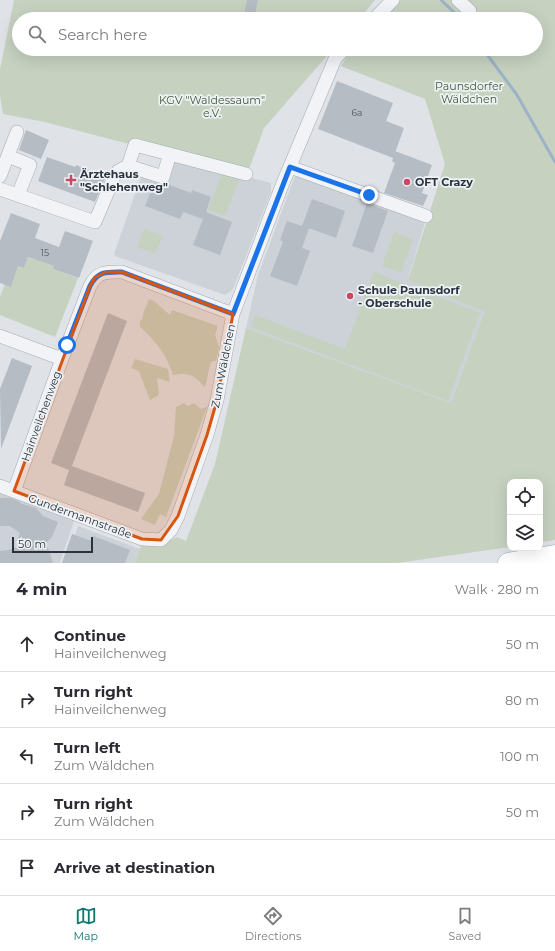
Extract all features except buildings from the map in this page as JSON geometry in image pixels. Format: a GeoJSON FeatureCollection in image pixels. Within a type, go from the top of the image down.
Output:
{"type":"FeatureCollection","features":[{"type":"Feature","properties":{"kind":"main road"},"geometry":{"type":"LineString","coordinates":[[508,563],[555,555]]}},
{"type":"Feature","properties":{"kind":"street"},"geometry":{"type":"LineString","coordinates":[[381,12],[393,0]]}},
{"type":"Feature","properties":{"kind":"street"},"geometry":{"type":"LineString","coordinates":[[458,0],[470,11]]}},
{"type":"Feature","properties":{"kind":"street","name":"Zum Wäldchen"},"geometry":{"type":"LineString","coordinates":[[161,540],[171,530],[178,516],[207,435],[217,400],[233,314],[290,167],[335,59],[338,56]]}},
{"type":"Feature","properties":{"kind":"street"},"geometry":{"type":"LineString","coordinates":[[0,176],[17,132]]}},
{"type":"Feature","properties":{"kind":"street"},"geometry":{"type":"LineString","coordinates":[[128,166],[135,145],[246,174]]}},
{"type":"Feature","properties":{"kind":"street"},"geometry":{"type":"LineString","coordinates":[[0,189],[95,222],[118,171],[128,166],[163,177],[170,154]]}},
{"type":"Feature","properties":{"kind":"street"},"geometry":{"type":"LineString","coordinates":[[8,156],[30,165],[18,195]]}},
{"type":"Feature","properties":{"kind":"street"},"geometry":{"type":"LineString","coordinates":[[290,167],[426,216]]}},
{"type":"Feature","properties":{"kind":"street","name":"Hainveilchenweg"},"geometry":{"type":"LineString","coordinates":[[14,491],[62,359],[94,277],[106,272],[122,272],[233,314]]}},
{"type":"Feature","properties":{"kind":"street"},"geometry":{"type":"LineString","coordinates":[[0,336],[62,359]]}},
{"type":"Feature","properties":{"kind":"street","name":"Gundermannstraße"},"geometry":{"type":"LineString","coordinates":[[0,486],[142,539],[161,540]]}},
{"type":"Feature","properties":{"kind":"highlighted area"},"geometry":{"type":"Polygon","coordinates":[[[106,272],[122,272],[233,314],[217,400],[207,435],[178,516],[161,540],[142,539],[14,491],[90,286],[95,277],[106,272]]]}},
{"type":"Feature","properties":{"kind":"shaded area"},"geometry":{"type":"Polygon","coordinates":[[[174,157],[271,183],[271,192],[234,287],[225,295],[115,256],[114,254],[143,171],[163,177],[174,157]]]}},
{"type":"Feature","properties":{"kind":"shaded area","name":"Schule Paunsdorf - Oberschule"},"geometry":{"type":"Polygon","coordinates":[[[296,173],[426,219],[408,279],[484,312],[451,403],[246,328],[258,275],[296,173]]]}},
{"type":"Feature","properties":{"kind":"shaded area"},"geometry":{"type":"Polygon","coordinates":[[[0,490],[75,518],[60,563],[0,563],[0,490]]]}},
{"type":"Feature","properties":{"kind":"shaded area"},"geometry":{"type":"Polygon","coordinates":[[[78,526],[140,549],[135,563],[62,563],[72,534],[75,535],[78,526]]]}},
{"type":"Feature","properties":{"kind":"green space","name":"KGV \"Waldessaum\" e.V."},"geometry":{"type":"Polygon","coordinates":[[[14,0],[375,0],[365,12],[12,12],[12,56],[327,56],[264,128],[248,172],[125,143],[45,122],[3,114],[0,95],[0,69],[14,0]]]}},
{"type":"Feature","properties":{"kind":"green space","name":"Paunsdorfer Wäldchen"},"geometry":{"type":"Polygon","coordinates":[[[385,0],[555,0],[555,540],[543,542],[543,479],[507,479],[507,547],[397,563],[135,563],[142,543],[167,542],[177,537],[186,541],[215,464],[246,328],[451,403],[484,312],[408,280],[445,164],[425,99],[341,66],[347,56],[543,56],[543,12],[377,12],[385,0]]]}},
{"type":"Feature","properties":{"kind":"green space"},"geometry":{"type":"Polygon","coordinates":[[[222,173],[240,177],[225,216],[208,210],[222,173]]]}},
{"type":"Feature","properties":{"kind":"green space"},"geometry":{"type":"Polygon","coordinates":[[[144,229],[163,236],[155,254],[137,247],[144,229]]]}},
{"type":"Feature","properties":{"kind":"green space"},"geometry":{"type":"Polygon","coordinates":[[[394,232],[413,239],[401,273],[382,266],[394,232]]]}},
{"type":"Feature","properties":{"kind":"green space"},"geometry":{"type":"Polygon","coordinates":[[[28,257],[54,266],[53,269],[78,278],[55,337],[0,315],[0,297],[5,284],[11,286],[18,266],[24,268],[28,257]]]}},
{"type":"Feature","properties":{"kind":"green space"},"geometry":{"type":"Polygon","coordinates":[[[374,272],[480,313],[448,401],[251,327],[255,315],[345,349],[374,272]]]}},
{"type":"Feature","properties":{"kind":"green space"},"geometry":{"type":"Polygon","coordinates":[[[149,299],[154,301],[170,315],[172,310],[218,326],[215,335],[219,347],[216,361],[212,361],[205,387],[191,375],[173,375],[160,348],[140,327],[140,321],[142,320],[149,299]]]}},
{"type":"Feature","properties":{"kind":"green space"},"geometry":{"type":"Polygon","coordinates":[[[135,359],[168,369],[170,382],[157,378],[159,395],[150,400],[139,371],[131,368],[135,359]]]}},
{"type":"Feature","properties":{"kind":"green space"},"geometry":{"type":"Polygon","coordinates":[[[184,403],[188,406],[194,403],[201,409],[207,407],[166,517],[160,514],[155,525],[141,519],[159,494],[174,436],[176,407],[184,403]]]}},
{"type":"Feature","properties":{"kind":"waterway"},"geometry":{"type":"LineString","coordinates":[[441,0],[454,12]]}},
{"type":"Feature","properties":{"kind":"waterway"},"geometry":{"type":"LineString","coordinates":[[488,56],[517,95],[555,162]]}},
{"type":"Feature","properties":{"kind":"place","name":"Ärztehaus \"Schlehenweg\""},"geometry":{"type":"Point","coordinates":[71,180]}},
{"type":"Feature","properties":{"kind":"place","name":"OFT Crazy"},"geometry":{"type":"Point","coordinates":[407,182]}},
{"type":"Feature","properties":{"kind":"place","name":"Schule Paunsdorf - Oberschule"},"geometry":{"type":"Point","coordinates":[350,296]}},
{"type":"Feature","properties":{"kind":"route"},"geometry":{"type":"LineString","coordinates":[[67,345],[94,277],[106,272],[122,272],[233,314],[290,167],[369,195]]}}]}
